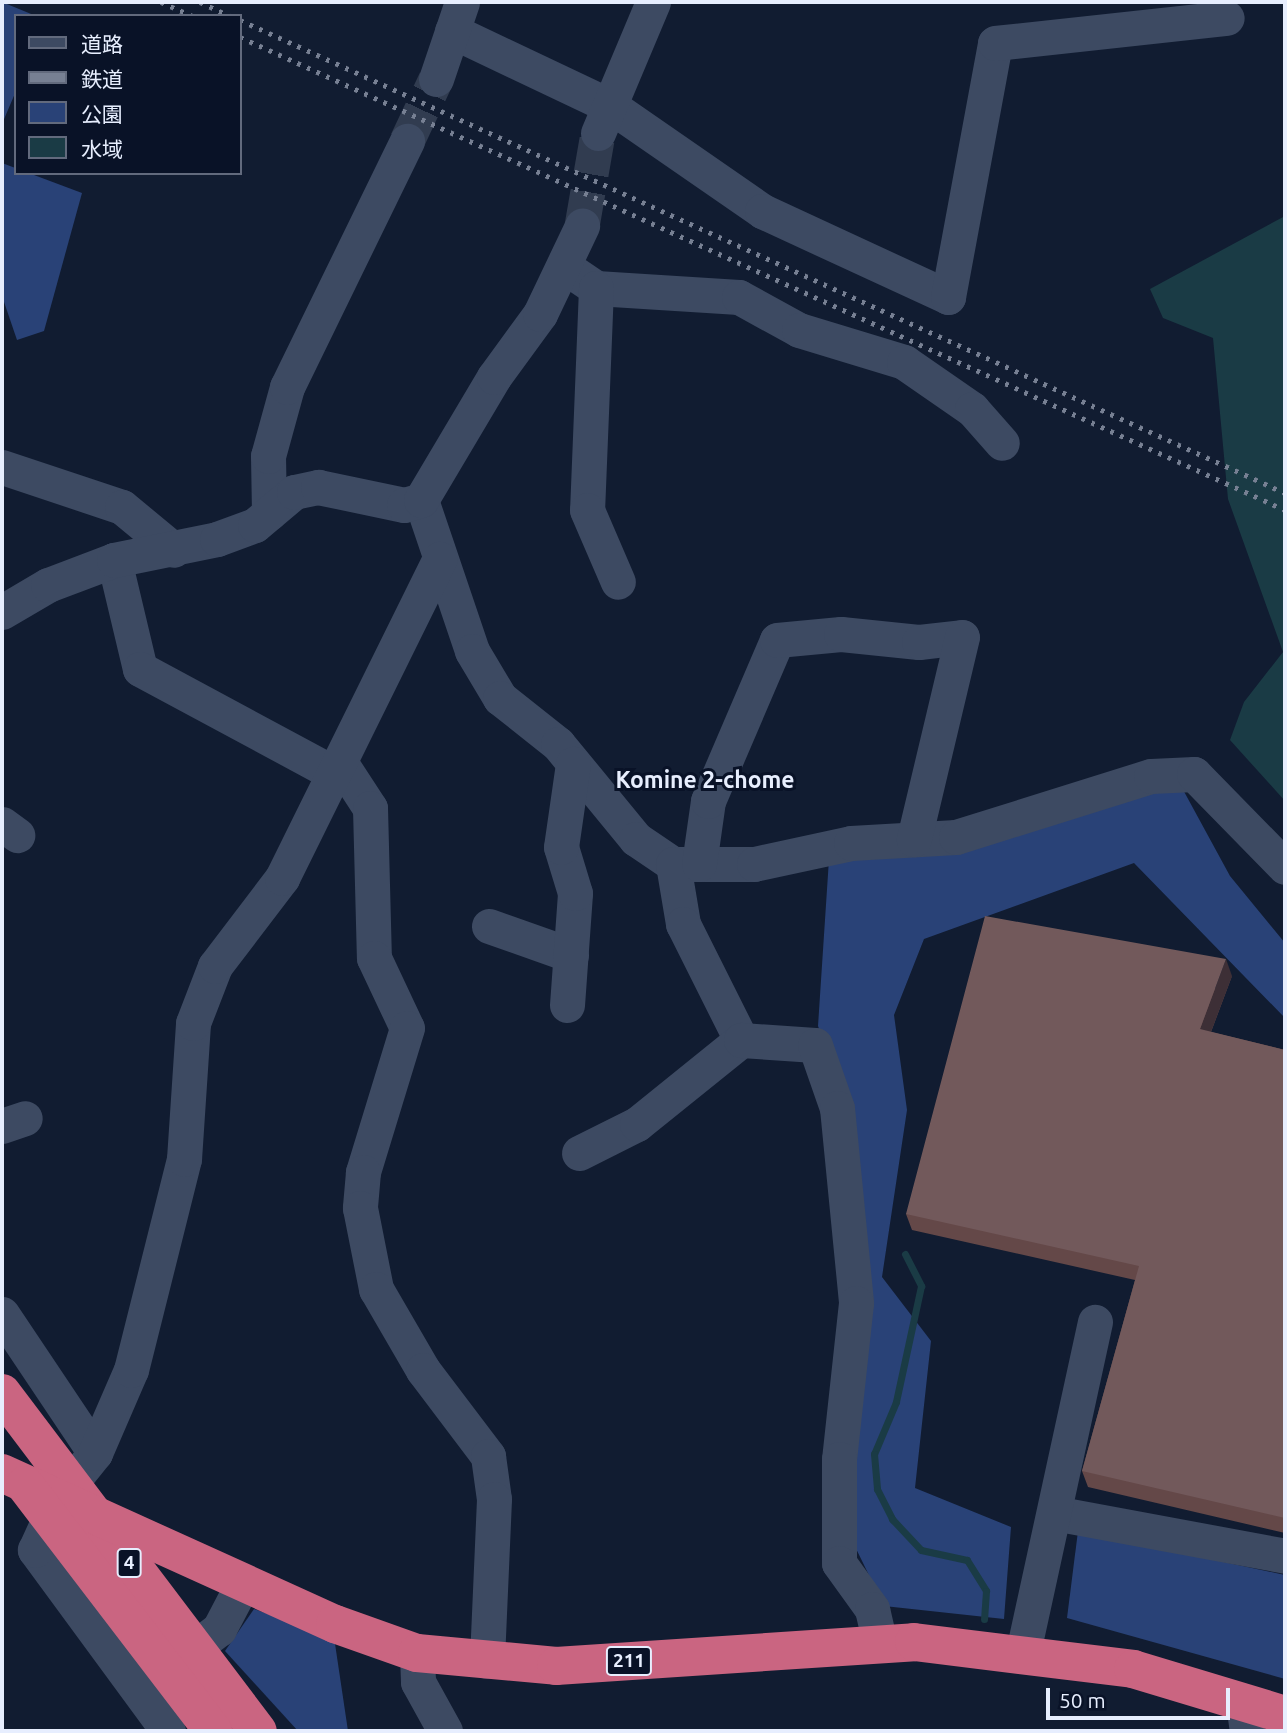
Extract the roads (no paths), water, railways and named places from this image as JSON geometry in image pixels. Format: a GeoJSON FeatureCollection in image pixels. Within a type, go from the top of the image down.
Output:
{"type":"FeatureCollection","features":[{"type":"Feature","properties":{"kind":"highway","name":"4"},"geometry":{"type":"LineString","coordinates":[[2,1393],[258,1731]]}},
{"type":"Feature","properties":{"kind":"highway","name":"4"},"geometry":{"type":"LineString","coordinates":[[2,1455],[213,1731]]}},
{"type":"Feature","properties":{"kind":"highway","name":"211"},"geometry":{"type":"LineString","coordinates":[[2,1473],[243,1583],[417,1653],[556,1666],[880,1645],[1023,1652],[1132,1669],[1245,1717],[1285,1716]]}},
{"type":"Feature","properties":{"kind":"highway"},"geometry":{"type":"LineString","coordinates":[[224,1689],[265,1731]]}},
{"type":"Feature","properties":{"kind":"street"},"geometry":{"type":"LineString","coordinates":[[605,120],[653,2]]}},
{"type":"Feature","properties":{"kind":"street"},"geometry":{"type":"LineString","coordinates":[[436,79],[457,16],[605,120],[762,211],[948,297],[995,43],[1227,18]]}},
{"type":"Feature","properties":{"kind":"street"},"geometry":{"type":"LineString","coordinates":[[269,513],[268,456],[287,387],[407,141]]}},
{"type":"Feature","properties":{"kind":"street"},"geometry":{"type":"LineString","coordinates":[[2,611],[48,585],[114,560],[174,550],[255,525],[294,492],[318,487],[404,505],[421,500],[565,267],[582,226]]}},
{"type":"Feature","properties":{"kind":"street"},"geometry":{"type":"LineString","coordinates":[[565,267],[596,288],[739,297],[799,330],[904,362],[972,409],[1002,443]]}},
{"type":"Feature","properties":{"kind":"street"},"geometry":{"type":"LineString","coordinates":[[596,288],[587,510],[618,582]]}},
{"type":"Feature","properties":{"kind":"street"},"geometry":{"type":"LineString","coordinates":[[2,467],[122,507],[174,550]]}},
{"type":"Feature","properties":{"kind":"street"},"geometry":{"type":"LineString","coordinates":[[421,500],[439,540],[440,559],[472,651],[500,698],[573,764],[636,839],[686,864],[754,864],[851,843],[956,836],[1151,776],[1194,774],[1285,867]]}},
{"type":"Feature","properties":{"kind":"street"},"geometry":{"type":"LineString","coordinates":[[168,1731],[136,1691],[35,1550],[58,1499],[95,1452],[131,1370],[169,1234],[184,1159],[192,1023],[215,966],[282,878],[440,559]]}},
{"type":"Feature","properties":{"kind":"street"},"geometry":{"type":"LineString","coordinates":[[114,560],[140,669],[338,768],[370,808],[374,958],[407,1028],[363,1172],[360,1208],[376,1289],[423,1370],[488,1456],[494,1499],[488,1661]]}},
{"type":"Feature","properties":{"kind":"street"},"geometry":{"type":"LineString","coordinates":[[741,1040],[683,924],[686,864],[708,801],[777,640],[841,634],[919,642],[962,637],[914,839]]}},
{"type":"Feature","properties":{"kind":"street"},"geometry":{"type":"LineString","coordinates":[[567,1005],[575,893],[561,848],[573,764]]}},
{"type":"Feature","properties":{"kind":"street"},"geometry":{"type":"LineString","coordinates":[[489,926],[571,956]]}},
{"type":"Feature","properties":{"kind":"street"},"geometry":{"type":"LineString","coordinates":[[579,1153],[637,1124],[741,1040],[815,1045],[837,1108],[856,1303],[839,1460],[839,1563],[872,1609],[880,1645]]}},
{"type":"Feature","properties":{"kind":"street"},"geometry":{"type":"LineString","coordinates":[[2,1314],[95,1452]]}},
{"type":"Feature","properties":{"kind":"street"},"geometry":{"type":"LineString","coordinates":[[1023,1652],[1095,1322]]}},
{"type":"Feature","properties":{"kind":"street"},"geometry":{"type":"LineString","coordinates":[[1054,1513],[1285,1556]]}},
{"type":"Feature","properties":{"kind":"street"},"geometry":{"type":"LineString","coordinates":[[136,1691],[219,1629],[243,1583]]}},
{"type":"Feature","properties":{"kind":"street"},"geometry":{"type":"LineString","coordinates":[[417,1653],[418,1682],[444,1731]]}},
{"type":"Feature","properties":{"kind":"water"},"geometry":{"type":"Polygon","coordinates":[[[1285,216],[1285,801],[1230,740],[1244,702],[1283,652],[1228,499],[1213,338],[1163,318],[1150,289],[1285,216]]]}},
{"type":"Feature","properties":{"kind":"waterway"},"geometry":{"type":"LineString","coordinates":[[905,1254],[921,1286],[896,1402],[874,1454],[877,1489],[892,1519],[921,1550],[967,1560],[986,1591],[984,1619]]}},
{"type":"Feature","properties":{"kind":"tunnel"},"geometry":{"type":"LineString","coordinates":[[407,141],[436,79]]}},
{"type":"Feature","properties":{"kind":"tunnel"},"geometry":{"type":"LineString","coordinates":[[582,226],[598,133]]}},
{"type":"Feature","properties":{"kind":"railway"},"geometry":{"type":"LineString","coordinates":[[161,2],[188,14]]}},
{"type":"Feature","properties":{"kind":"railway"},"geometry":{"type":"LineString","coordinates":[[200,2],[226,14]]}},
{"type":"Feature","properties":{"kind":"railway"},"geometry":{"type":"LineString","coordinates":[[242,21],[1285,493]]}},
{"type":"Feature","properties":{"kind":"railway"},"geometry":{"type":"LineString","coordinates":[[242,38],[1285,510]]}},
{"type":"Feature","properties":{"kind":"district","name":"Komine 2-chome"},"geometry":{"type":"Point","coordinates":[705,780]}}]}
